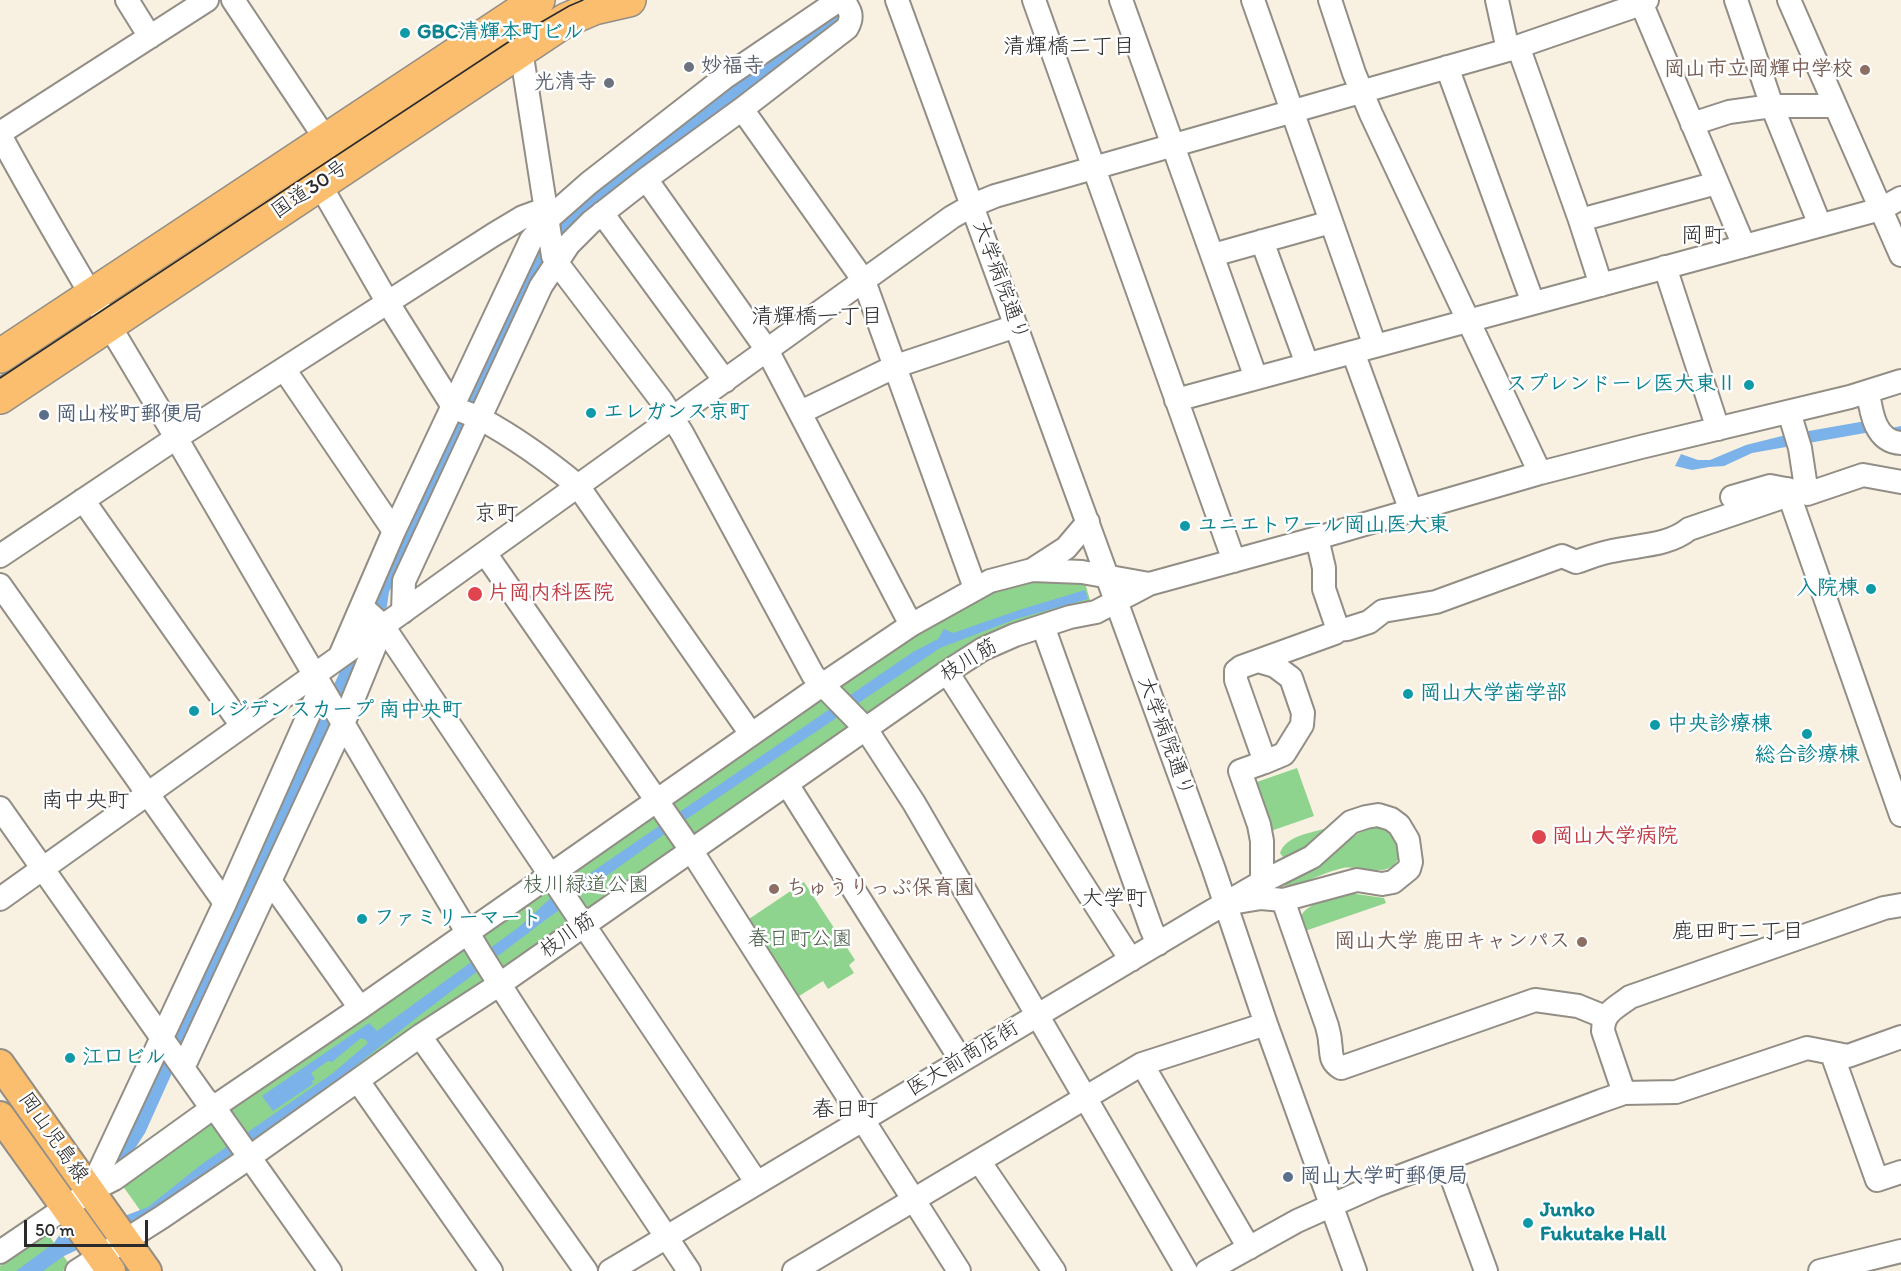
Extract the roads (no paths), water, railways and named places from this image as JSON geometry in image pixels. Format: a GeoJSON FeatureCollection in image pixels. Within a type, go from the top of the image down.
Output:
{"type":"FeatureCollection","features":[{"type":"Feature","properties":{"kind":"highway","name":"国道30号"},"geometry":{"type":"LineString","coordinates":[[0,397],[566,20],[579,13],[629,0]]}},
{"type":"Feature","properties":{"kind":"highway","name":"国道30号"},"geometry":{"type":"LineString","coordinates":[[0,356],[327,141],[522,5]]}},
{"type":"Feature","properties":{"kind":"main road","name":"岡山児島線"},"geometry":{"type":"LineString","coordinates":[[0,1064],[147,1271]]}},
{"type":"Feature","properties":{"kind":"main road","name":"岡山児島線"},"geometry":{"type":"LineString","coordinates":[[0,1116],[65,1208],[96,1266]]}},
{"type":"Feature","properties":{"kind":"street"},"geometry":{"type":"LineString","coordinates":[[127,0],[150,37]]}},
{"type":"Feature","properties":{"kind":"street"},"geometry":{"type":"LineString","coordinates":[[207,0],[150,37],[2,144],[320,686],[468,932],[689,1271]]}},
{"type":"Feature","properties":{"kind":"street"},"geometry":{"type":"LineString","coordinates":[[232,0],[327,141]]}},
{"type":"Feature","properties":{"kind":"street"},"geometry":{"type":"LineString","coordinates":[[403,612],[404,581],[465,411],[531,240],[547,220],[589,183],[724,78],[839,0]]}},
{"type":"Feature","properties":{"kind":"street"},"geometry":{"type":"LineString","coordinates":[[90,1191],[270,881],[342,722],[374,620],[394,531],[555,259],[602,213],[742,109],[847,27],[851,12],[843,0]]}},
{"type":"Feature","properties":{"kind":"street","name":"大学病院通り"},"geometry":{"type":"LineString","coordinates":[[897,0],[1213,867],[1266,1024],[1355,1271]]}},
{"type":"Feature","properties":{"kind":"street"},"geometry":{"type":"LineString","coordinates":[[1034,0],[1234,561]]}},
{"type":"Feature","properties":{"kind":"street"},"geometry":{"type":"LineString","coordinates":[[1121,0],[1256,378]]}},
{"type":"Feature","properties":{"kind":"street"},"geometry":{"type":"LineString","coordinates":[[1253,0],[1375,346]]}},
{"type":"Feature","properties":{"kind":"street"},"geometry":{"type":"LineString","coordinates":[[1330,0],[1371,114],[1540,473]]}},
{"type":"Feature","properties":{"kind":"street"},"geometry":{"type":"LineString","coordinates":[[1497,0],[1513,48],[1581,220],[1601,285]]}},
{"type":"Feature","properties":{"kind":"street"},"geometry":{"type":"LineString","coordinates":[[1736,0],[1772,106],[1820,225]]}},
{"type":"Feature","properties":{"kind":"street"},"geometry":{"type":"LineString","coordinates":[[1789,0],[1835,106],[1891,203],[1901,255]]}},
{"type":"Feature","properties":{"kind":"street"},"geometry":{"type":"LineString","coordinates":[[172,1053],[225,903],[320,686],[374,620],[403,612],[952,217],[973,205],[995,196],[1513,48],[1643,1],[1744,246]]}},
{"type":"Feature","properties":{"kind":"street"},"geometry":{"type":"LineString","coordinates":[[522,5],[521,49],[555,259],[673,418],[813,675],[866,729],[914,803],[1186,1271]]}},
{"type":"Feature","properties":{"kind":"street"},"geometry":{"type":"LineString","coordinates":[[1447,67],[1533,303]]}},
{"type":"Feature","properties":{"kind":"street"},"geometry":{"type":"LineString","coordinates":[[1692,123],[1729,112],[1772,106],[1835,106]]}},
{"type":"Feature","properties":{"kind":"street"},"geometry":{"type":"LineString","coordinates":[[742,109],[864,281],[975,588]]}},
{"type":"Feature","properties":{"kind":"street"},"geometry":{"type":"LineString","coordinates":[[646,179],[767,350],[911,625]]}},
{"type":"Feature","properties":{"kind":"street"},"geometry":{"type":"LineString","coordinates":[[319,183],[388,303],[465,411],[560,471],[578,486],[751,734]]}},
{"type":"Feature","properties":{"kind":"street"},"geometry":{"type":"LineString","coordinates":[[1581,220],[1717,183]]}},
{"type":"Feature","properties":{"kind":"street"},"geometry":{"type":"LineString","coordinates":[[1176,400],[1744,246],[1891,203]]}},
{"type":"Feature","properties":{"kind":"street"},"geometry":{"type":"LineString","coordinates":[[602,213],[725,381]]}},
{"type":"Feature","properties":{"kind":"street"},"geometry":{"type":"LineString","coordinates":[[0,555],[176,438],[493,235],[523,217],[547,220]]}},
{"type":"Feature","properties":{"kind":"street"},"geometry":{"type":"LineString","coordinates":[[1212,255],[1331,222]]}},
{"type":"Feature","properties":{"kind":"street"},"geometry":{"type":"LineString","coordinates":[[1262,241],[1307,364]]}},
{"type":"Feature","properties":{"kind":"street"},"geometry":{"type":"LineString","coordinates":[[1665,267],[1718,429]]}},
{"type":"Feature","properties":{"kind":"street"},"geometry":{"type":"LineString","coordinates":[[801,412],[896,366],[1016,326]]}},
{"type":"Feature","properties":{"kind":"street"},"geometry":{"type":"LineString","coordinates":[[1353,352],[1411,511]]}},
{"type":"Feature","properties":{"kind":"street"},"geometry":{"type":"LineString","coordinates":[[284,369],[394,531]]}},
{"type":"Feature","properties":{"kind":"street"},"geometry":{"type":"LineString","coordinates":[[0,1252],[90,1191],[114,1179],[214,1107],[468,932],[555,882],[674,824],[751,734],[836,699],[911,625],[990,581],[1032,570],[1072,571],[1149,584],[1540,473],[1718,429],[1795,431],[1868,392],[1901,381]]}},
{"type":"Feature","properties":{"kind":"street"},"geometry":{"type":"LineString","coordinates":[[1868,392],[1873,419],[1882,433],[1898,443]]}},
{"type":"Feature","properties":{"kind":"street"},"geometry":{"type":"LineString","coordinates":[[1795,431],[1794,493],[1901,815]]}},
{"type":"Feature","properties":{"kind":"street"},"geometry":{"type":"LineString","coordinates":[[1336,630],[1369,622],[1383,611],[1436,602],[1562,556],[1576,562],[1610,551],[1665,541],[1680,536],[1689,529],[1794,493],[1863,475],[1901,482]]}},
{"type":"Feature","properties":{"kind":"street"},"geometry":{"type":"LineString","coordinates":[[1732,497],[1770,486],[1794,493]]}},
{"type":"Feature","properties":{"kind":"street"},"geometry":{"type":"LineString","coordinates":[[83,500],[242,726]]}},
{"type":"Feature","properties":{"kind":"street"},"geometry":{"type":"LineString","coordinates":[[1032,570],[1066,548],[1088,522]]}},
{"type":"Feature","properties":{"kind":"street"},"geometry":{"type":"LineString","coordinates":[[1265,762],[1236,680],[1236,671],[1241,667],[1335,633],[1337,627],[1324,588],[1324,567],[1317,538]]}},
{"type":"Feature","properties":{"kind":"street"},"geometry":{"type":"LineString","coordinates":[[485,553],[674,824],[959,1271]]}},
{"type":"Feature","properties":{"kind":"street","name":"枝川筋"},"geometry":{"type":"LineString","coordinates":[[96,1266],[243,1149],[358,1081],[420,1036],[490,968],[578,916],[674,824],[787,784],[983,649],[1015,635],[1070,617],[1096,612],[1149,584]]}},
{"type":"Feature","properties":{"kind":"street"},"geometry":{"type":"LineString","coordinates":[[0,585],[225,903]]}},
{"type":"Feature","properties":{"kind":"street"},"geometry":{"type":"LineString","coordinates":[[374,620],[555,882],[757,1183]]}},
{"type":"Feature","properties":{"kind":"street"},"geometry":{"type":"LineString","coordinates":[[1044,626],[1158,944]]}},
{"type":"Feature","properties":{"kind":"street"},"geometry":{"type":"LineString","coordinates":[[1258,661],[1275,666],[1291,678],[1303,713],[1302,725],[1284,754],[1240,771],[1259,825],[1262,841],[1262,882]]}},
{"type":"Feature","properties":{"kind":"street"},"geometry":{"type":"LineString","coordinates":[[947,672],[1131,960]]}},
{"type":"Feature","properties":{"kind":"street"},"geometry":{"type":"LineString","coordinates":[[0,899],[242,726],[320,686]]}},
{"type":"Feature","properties":{"kind":"street"},"geometry":{"type":"LineString","coordinates":[[787,784],[961,1060]]}},
{"type":"Feature","properties":{"kind":"street"},"geometry":{"type":"LineString","coordinates":[[0,808],[172,1053],[205,1099],[214,1107],[330,1271]]}},
{"type":"Feature","properties":{"kind":"street","name":"医大前商店街"},"geometry":{"type":"LineString","coordinates":[[610,1271],[1262,882],[1312,858],[1351,822],[1378,815],[1391,819],[1405,834],[1411,862],[1409,869],[1393,882],[1382,884],[1357,880],[1283,900]]}},
{"type":"Feature","properties":{"kind":"street"},"geometry":{"type":"LineString","coordinates":[[270,881],[360,1008]]}},
{"type":"Feature","properties":{"kind":"street"},"geometry":{"type":"LineString","coordinates":[[1225,904],[1261,898],[1283,900],[1327,1026],[1331,1058],[1335,1065],[1341,1068],[1534,1000],[1578,1006],[1605,1017]]}},
{"type":"Feature","properties":{"kind":"street"},"geometry":{"type":"LineString","coordinates":[[1624,1093],[1603,1031],[1605,1017],[1630,998],[1853,918],[1901,905]]}},
{"type":"Feature","properties":{"kind":"street"},"geometry":{"type":"LineString","coordinates":[[807,1268],[913,1199],[980,1161],[1084,1096],[1142,1064],[1266,1024]]}},
{"type":"Feature","properties":{"kind":"street"},"geometry":{"type":"LineString","coordinates":[[420,1036],[586,1271]]}},
{"type":"Feature","properties":{"kind":"street"},"geometry":{"type":"LineString","coordinates":[[1221,1268],[1249,1248],[1297,1221],[1387,1181],[1624,1093],[1676,1092],[1807,1048],[1848,1056],[1901,1037]]}},
{"type":"Feature","properties":{"kind":"street"},"geometry":{"type":"LineString","coordinates":[[1832,1054],[1877,1180],[1901,1172]]}},
{"type":"Feature","properties":{"kind":"street"},"geometry":{"type":"LineString","coordinates":[[1142,1064],[1249,1248]]}},
{"type":"Feature","properties":{"kind":"street"},"geometry":{"type":"LineString","coordinates":[[358,1081],[491,1271]]}},
{"type":"Feature","properties":{"kind":"street"},"geometry":{"type":"LineString","coordinates":[[1332,1206],[1382,1194],[1604,1114],[1624,1093]]}},
{"type":"Feature","properties":{"kind":"street"},"geometry":{"type":"LineString","coordinates":[[980,1161],[1054,1271]]}},
{"type":"Feature","properties":{"kind":"street"},"geometry":{"type":"LineString","coordinates":[[1449,1170],[1486,1271]]}},
{"type":"Feature","properties":{"kind":"street"},"geometry":{"type":"LineString","coordinates":[[1820,1271],[1901,1251]]}},
{"type":"Feature","properties":{"kind":"water"},"geometry":{"type":"Polygon","coordinates":[[[831,12],[843,20],[739,100],[529,290],[389,592],[387,606],[334,725],[225,955],[145,1133],[80,1233],[148,1207],[202,1164],[333,1073],[368,1043],[361,1038],[332,1062],[328,1061],[311,1073],[315,1079],[312,1081],[313,1084],[273,1111],[262,1096],[369,1023],[377,1031],[519,927],[554,895],[589,874],[913,652],[938,639],[944,629],[953,633],[1085,590],[1088,599],[1016,619],[940,648],[666,833],[544,921],[339,1079],[207,1171],[146,1218],[64,1256],[43,1271],[16,1271],[54,1243],[137,1118],[151,1089],[155,1070],[540,241],[606,179],[831,12]]]}},
{"type":"Feature","properties":{"kind":"water"},"geometry":{"type":"Polygon","coordinates":[[[1860,422],[1891,428],[1901,426],[1901,438],[1865,433],[1752,453],[1724,466],[1692,470],[1675,466],[1681,454],[1698,460],[1710,460],[1746,445],[1786,435],[1860,422]]]}},
{"type":"Feature","properties":{"kind":"tram line"},"geometry":{"type":"LineString","coordinates":[[0,378],[519,35],[583,0]]}},
{"type":"Feature","properties":{"kind":"place","name":"GBC清輝本町ビル"},"geometry":{"type":"Point","coordinates":[405,33]}},
{"type":"Feature","properties":{"kind":"place","name":"妙福寺"},"geometry":{"type":"Point","coordinates":[689,67]}},
{"type":"Feature","properties":{"kind":"place","name":"岡山市立岡輝中学校"},"geometry":{"type":"Point","coordinates":[1865,70]}},
{"type":"Feature","properties":{"kind":"place","name":"光清寺"},"geometry":{"type":"Point","coordinates":[609,83]}},
{"type":"Feature","properties":{"kind":"place","name":"スプレンドーレ医大東Ⅱ"},"geometry":{"type":"Point","coordinates":[1749,385]}},
{"type":"Feature","properties":{"kind":"place","name":"エレガンス京町"},"geometry":{"type":"Point","coordinates":[591,413]}},
{"type":"Feature","properties":{"kind":"place","name":"岡山桜町郵便局"},"geometry":{"type":"Point","coordinates":[44,415]}},
{"type":"Feature","properties":{"kind":"place","name":"ユニエトワール岡山医大東"},"geometry":{"type":"Point","coordinates":[1185,526]}},
{"type":"Feature","properties":{"kind":"place","name":"入院棟"},"geometry":{"type":"Point","coordinates":[1871,589]}},
{"type":"Feature","properties":{"kind":"place","name":"片岡内科医院"},"geometry":{"type":"Point","coordinates":[475,594]}},
{"type":"Feature","properties":{"kind":"place","name":"岡山大学歯学部"},"geometry":{"type":"Point","coordinates":[1408,694]}},
{"type":"Feature","properties":{"kind":"place","name":"レジデンスカープ 南中央町"},"geometry":{"type":"Point","coordinates":[194,711]}},
{"type":"Feature","properties":{"kind":"place","name":"中央診療棟"},"geometry":{"type":"Point","coordinates":[1655,725]}},
{"type":"Feature","properties":{"kind":"place","name":"総合診療棟"},"geometry":{"type":"Point","coordinates":[1807,734]}},
{"type":"Feature","properties":{"kind":"place","name":"岡山大学病院"},"geometry":{"type":"Point","coordinates":[1539,837]}},
{"type":"Feature","properties":{"kind":"place","name":"ちゅうりっぷ保育園"},"geometry":{"type":"Point","coordinates":[774,889]}},
{"type":"Feature","properties":{"kind":"place","name":"ファミリーマート"},"geometry":{"type":"Point","coordinates":[362,919]}},
{"type":"Feature","properties":{"kind":"place","name":"岡山大学 鹿田キャンパス"},"geometry":{"type":"Point","coordinates":[1582,942]}},
{"type":"Feature","properties":{"kind":"place","name":"江口ビル"},"geometry":{"type":"Point","coordinates":[70,1058]}},
{"type":"Feature","properties":{"kind":"place","name":"岡山大学町郵便局"},"geometry":{"type":"Point","coordinates":[1288,1177]}},
{"type":"Feature","properties":{"kind":"place","name":"Junko Fukutake Hall"},"geometry":{"type":"Point","coordinates":[1528,1223]}},
{"type":"Feature","properties":{"kind":"district","name":"清輝橋二丁目"},"geometry":{"type":"Point","coordinates":[1069,47]}},
{"type":"Feature","properties":{"kind":"district","name":"岡町"},"geometry":{"type":"Point","coordinates":[1703,236]}},
{"type":"Feature","properties":{"kind":"district","name":"清輝橋一丁目"},"geometry":{"type":"Point","coordinates":[817,317]}},
{"type":"Feature","properties":{"kind":"district","name":"京町"},"geometry":{"type":"Point","coordinates":[496,514]}},
{"type":"Feature","properties":{"kind":"district","name":"南中央町"},"geometry":{"type":"Point","coordinates":[85,801]}},
{"type":"Feature","properties":{"kind":"district","name":"大学町"},"geometry":{"type":"Point","coordinates":[1114,899]}},
{"type":"Feature","properties":{"kind":"district","name":"鹿田町二丁目"},"geometry":{"type":"Point","coordinates":[1738,932]}},
{"type":"Feature","properties":{"kind":"district","name":"春日町"},"geometry":{"type":"Point","coordinates":[845,1110]}},
{"type":"Feature","properties":{"kind":"park label","name":"枝川緑道公園"},"geometry":{"type":"Point","coordinates":[586,886]}},
{"type":"Feature","properties":{"kind":"park label","name":"春日町公園"},"geometry":{"type":"Point","coordinates":[800,940]}}]}
